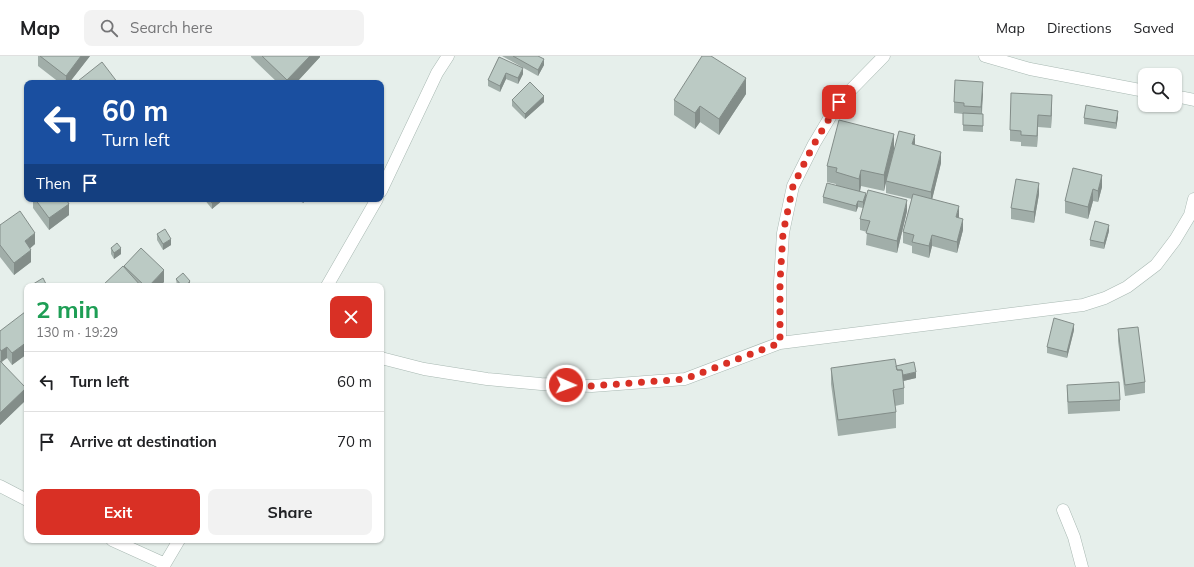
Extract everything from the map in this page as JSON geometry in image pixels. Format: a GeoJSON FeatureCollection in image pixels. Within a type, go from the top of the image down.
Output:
{"type":"FeatureCollection","features":[{"type":"Feature","properties":{"kind":"street"},"geometry":{"type":"LineString","coordinates":[[384,185],[437,73],[448,56]]}},
{"type":"Feature","properties":{"kind":"street"},"geometry":{"type":"LineString","coordinates":[[780,343],[780,282],[783,233],[793,186],[814,144],[839,102],[884,56]]}},
{"type":"Feature","properties":{"kind":"street"},"geometry":{"type":"LineString","coordinates":[[985,56],[1030,69],[1138,90]]}},
{"type":"Feature","properties":{"kind":"street"},"geometry":{"type":"LineString","coordinates":[[1182,97],[1194,100]]}},
{"type":"Feature","properties":{"kind":"street"},"geometry":{"type":"LineString","coordinates":[[384,359],[424,369],[487,379],[541,384],[592,386],[685,379],[780,343],[1083,305],[1105,298],[1127,287],[1156,265],[1175,240],[1190,214],[1194,199]]}},
{"type":"Feature","properties":{"kind":"street"},"geometry":{"type":"LineString","coordinates":[[329,283],[374,202]]}},
{"type":"Feature","properties":{"kind":"street"},"geometry":{"type":"LineString","coordinates":[[0,486],[24,498]]}},
{"type":"Feature","properties":{"kind":"street"},"geometry":{"type":"LineString","coordinates":[[1063,510],[1074,536],[1082,567]]}},
{"type":"Feature","properties":{"kind":"street"},"geometry":{"type":"LineString","coordinates":[[118,543],[164,566],[177,543]]}},
{"type":"Feature","properties":{"kind":"building"},"geometry":{"type":"Polygon","coordinates":[[[40,56],[81,56],[66,76],[40,56]]]}},
{"type":"Feature","properties":{"kind":"building"},"geometry":{"type":"Polygon","coordinates":[[[262,56],[310,56],[287,80],[262,56]]]}},
{"type":"Feature","properties":{"kind":"building"},"geometry":{"type":"Polygon","coordinates":[[[513,56],[538,56],[544,59],[538,70],[513,56]]]}},
{"type":"Feature","properties":{"kind":"building"},"geometry":{"type":"Polygon","coordinates":[[[702,56],[711,56],[746,78],[719,119],[700,106],[695,113],[674,100],[702,56]]]}},
{"type":"Feature","properties":{"kind":"building"},"geometry":{"type":"Polygon","coordinates":[[[499,57],[523,68],[518,78],[506,73],[500,86],[488,80],[499,57]]]}},
{"type":"Feature","properties":{"kind":"building"},"geometry":{"type":"Polygon","coordinates":[[[102,62],[116,80],[79,80],[102,62]]]}},
{"type":"Feature","properties":{"kind":"building"},"geometry":{"type":"Polygon","coordinates":[[[955,80],[983,82],[981,107],[964,106],[964,103],[954,102],[955,80]]]}},
{"type":"Feature","properties":{"kind":"building"},"geometry":{"type":"Polygon","coordinates":[[[530,82],[544,96],[525,114],[512,100],[530,82]]]}},
{"type":"Feature","properties":{"kind":"building"},"geometry":{"type":"Polygon","coordinates":[[[1011,93],[1052,95],[1051,116],[1038,115],[1037,136],[1021,135],[1021,131],[1010,130],[1011,93]]]}},
{"type":"Feature","properties":{"kind":"building"},"geometry":{"type":"Polygon","coordinates":[[[1086,105],[1118,111],[1116,123],[1084,118],[1086,105]]]}},
{"type":"Feature","properties":{"kind":"building"},"geometry":{"type":"Polygon","coordinates":[[[963,113],[983,114],[983,126],[963,125],[963,113]]]}},
{"type":"Feature","properties":{"kind":"building"},"geometry":{"type":"Polygon","coordinates":[[[839,120],[894,134],[884,175],[861,170],[859,179],[836,172],[837,168],[827,166],[839,120]]]}},
{"type":"Feature","properties":{"kind":"building"},"geometry":{"type":"Polygon","coordinates":[[[899,131],[915,135],[912,144],[941,152],[931,192],[886,181],[899,131]]]}},
{"type":"Feature","properties":{"kind":"building"},"geometry":{"type":"Polygon","coordinates":[[[1073,168],[1102,175],[1098,191],[1093,189],[1088,207],[1065,201],[1073,168]]]}},
{"type":"Feature","properties":{"kind":"building"},"geometry":{"type":"Polygon","coordinates":[[[1016,179],[1039,183],[1034,212],[1011,208],[1016,179]]]}},
{"type":"Feature","properties":{"kind":"building"},"geometry":{"type":"Polygon","coordinates":[[[827,183],[866,193],[863,202],[858,201],[856,206],[823,197],[827,183]]]}},
{"type":"Feature","properties":{"kind":"building"},"geometry":{"type":"Polygon","coordinates":[[[868,190],[907,200],[897,241],[866,233],[870,221],[860,219],[868,190]]]}},
{"type":"Feature","properties":{"kind":"building"},"geometry":{"type":"Polygon","coordinates":[[[913,194],[959,206],[956,217],[963,219],[957,242],[932,235],[929,246],[912,242],[914,235],[903,232],[913,194]]]}},
{"type":"Feature","properties":{"kind":"building"},"geometry":{"type":"Polygon","coordinates":[[[37,202],[68,202],[69,204],[49,218],[37,202]]]}},
{"type":"Feature","properties":{"kind":"building"},"geometry":{"type":"Polygon","coordinates":[[[20,211],[35,233],[25,241],[31,250],[14,263],[0,245],[0,225],[20,211]]]}},
{"type":"Feature","properties":{"kind":"building"},"geometry":{"type":"Polygon","coordinates":[[[1095,221],[1109,225],[1104,243],[1090,240],[1095,221]]]}},
{"type":"Feature","properties":{"kind":"building"},"geometry":{"type":"Polygon","coordinates":[[[165,229],[171,239],[163,244],[157,234],[165,229]]]}},
{"type":"Feature","properties":{"kind":"building"},"geometry":{"type":"Polygon","coordinates":[[[117,243],[121,248],[114,253],[111,248],[117,243]]]}},
{"type":"Feature","properties":{"kind":"building"},"geometry":{"type":"Polygon","coordinates":[[[141,248],[164,270],[152,283],[142,283],[124,266],[141,248]]]}},
{"type":"Feature","properties":{"kind":"building"},"geometry":{"type":"Polygon","coordinates":[[[123,266],[138,283],[105,283],[123,266]]]}},
{"type":"Feature","properties":{"kind":"building"},"geometry":{"type":"Polygon","coordinates":[[[183,273],[190,281],[188,283],[179,283],[176,279],[183,273]]]}},
{"type":"Feature","properties":{"kind":"building"},"geometry":{"type":"Polygon","coordinates":[[[43,278],[46,283],[35,283],[43,278]]]}},
{"type":"Feature","properties":{"kind":"building"},"geometry":{"type":"Polygon","coordinates":[[[24,313],[24,344],[12,353],[7,347],[1,351],[0,331],[24,313]]]}},
{"type":"Feature","properties":{"kind":"building"},"geometry":{"type":"Polygon","coordinates":[[[1054,318],[1074,324],[1067,352],[1047,347],[1054,318]]]}},
{"type":"Feature","properties":{"kind":"building"},"geometry":{"type":"Polygon","coordinates":[[[1138,327],[1145,382],[1125,385],[1118,329],[1138,327]]]}},
{"type":"Feature","properties":{"kind":"building"},"geometry":{"type":"Polygon","coordinates":[[[895,359],[897,370],[902,370],[904,388],[893,390],[896,412],[838,420],[831,368],[895,359]]]}},
{"type":"Feature","properties":{"kind":"building"},"geometry":{"type":"Polygon","coordinates":[[[0,361],[24,386],[24,390],[0,413],[0,361]]]}},
{"type":"Feature","properties":{"kind":"building"},"geometry":{"type":"Polygon","coordinates":[[[914,362],[916,372],[903,375],[902,370],[897,370],[896,366],[914,362]]]}},
{"type":"Feature","properties":{"kind":"building"},"geometry":{"type":"Polygon","coordinates":[[[1119,382],[1120,400],[1068,402],[1067,385],[1119,382]]]}},
{"type":"Feature","properties":{"kind":"route"},"geometry":{"type":"LineString","coordinates":[[566,385],[592,386],[685,379],[780,343],[780,282],[783,233],[793,186],[814,144],[839,102]]}}]}
